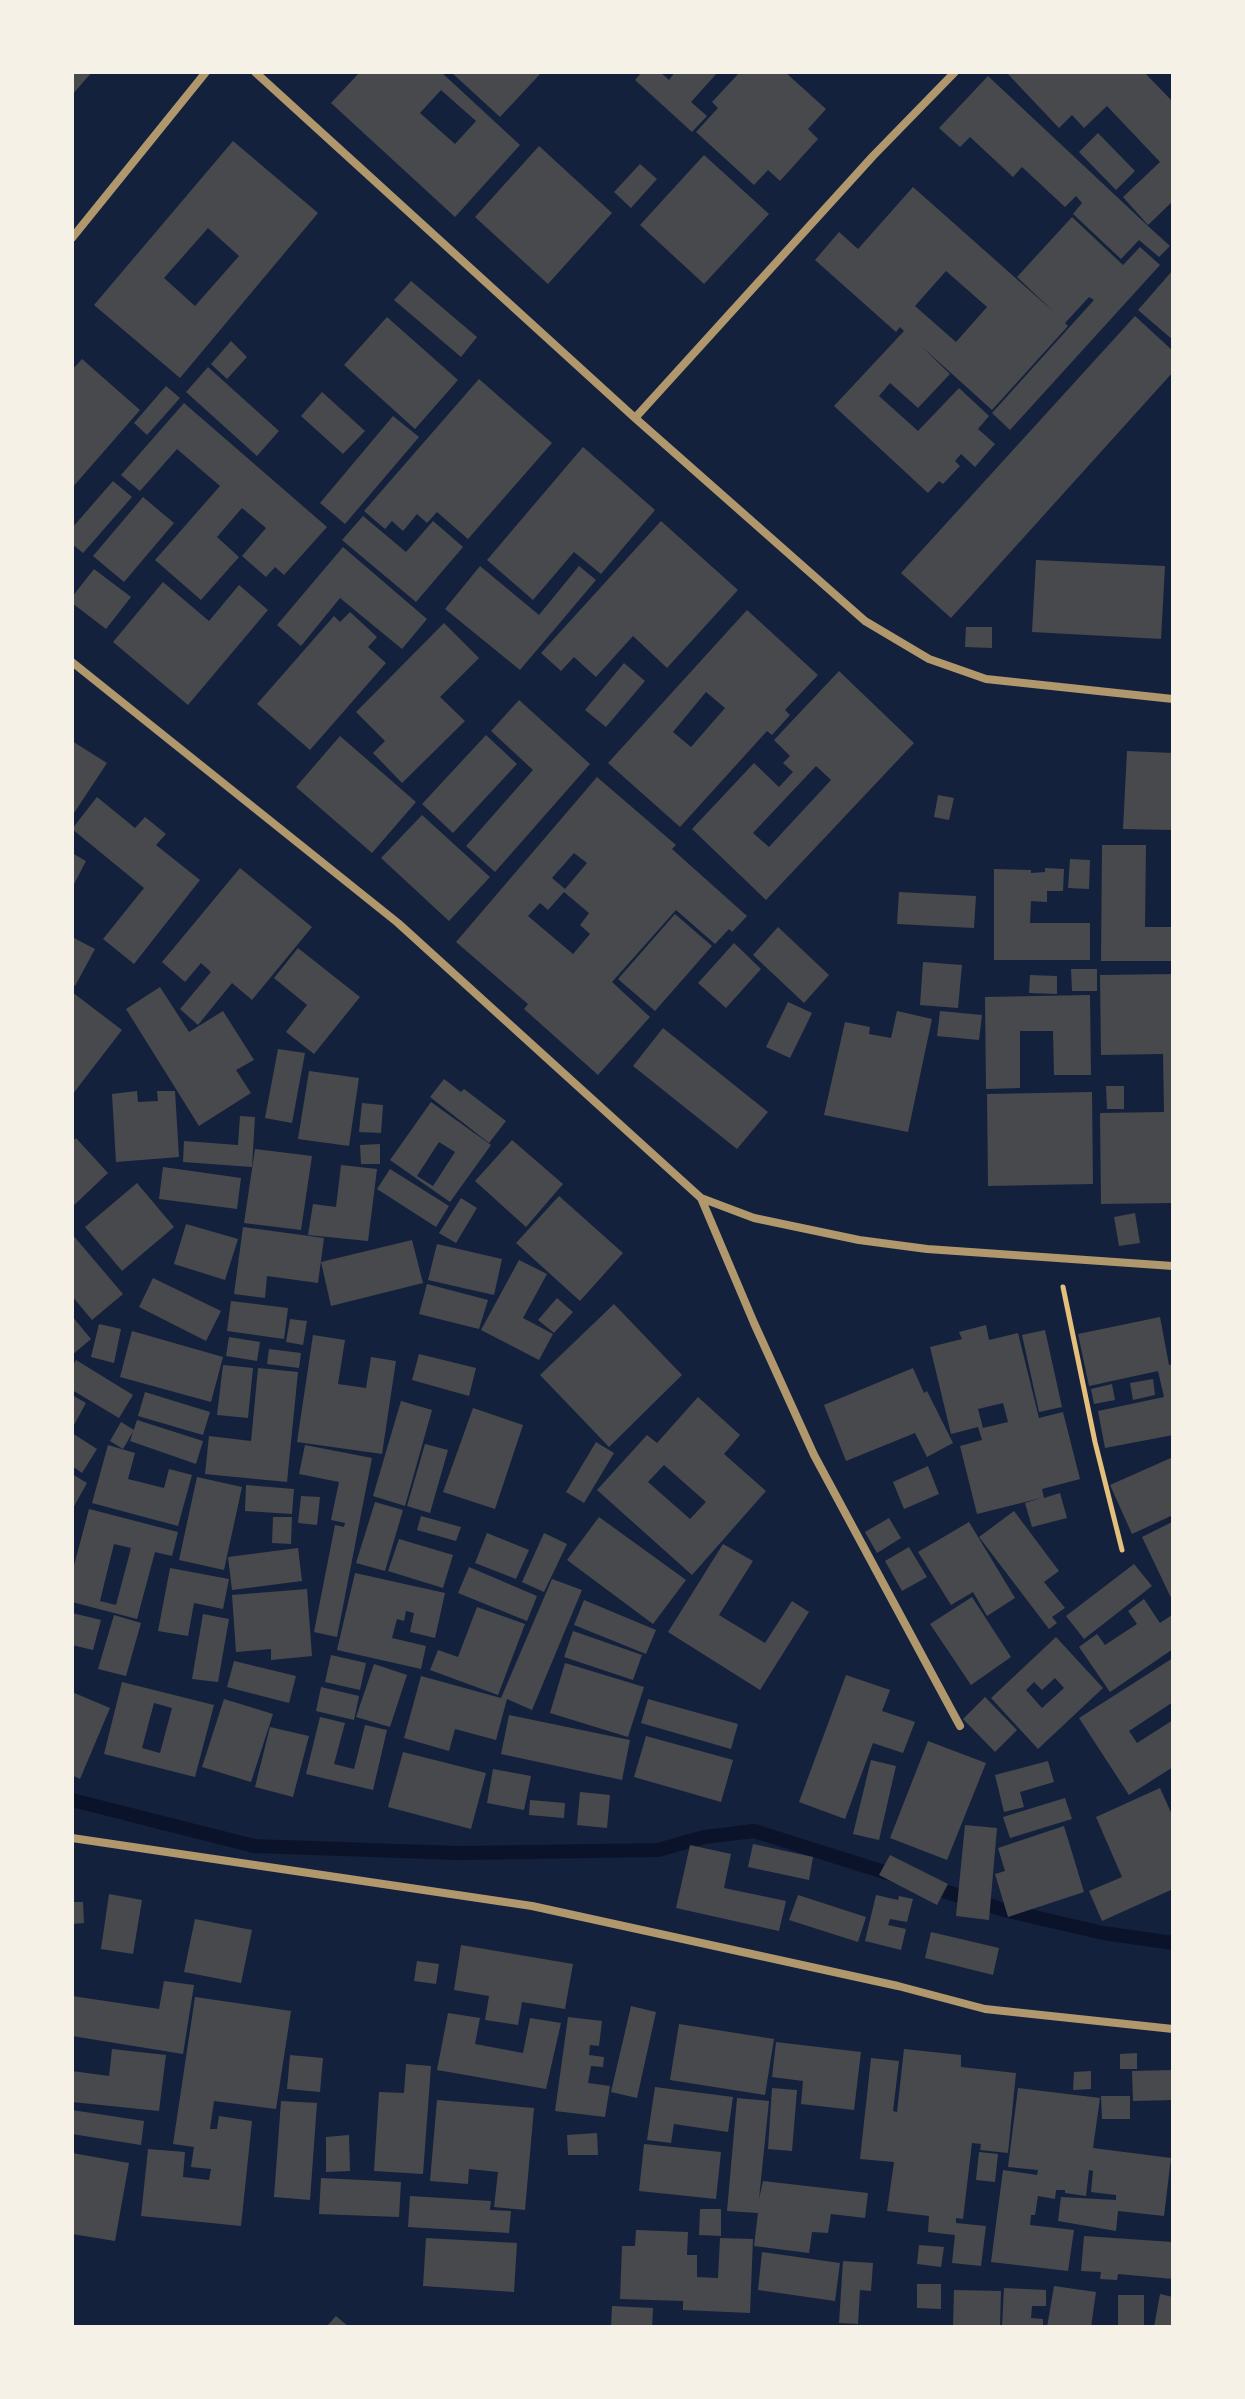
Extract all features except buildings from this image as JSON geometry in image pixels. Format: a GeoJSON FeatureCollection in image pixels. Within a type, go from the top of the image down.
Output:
{"type":"FeatureCollection","features":[{"type":"Feature","properties":{"kind":"street"},"geometry":{"type":"LineString","coordinates":[[72,238],[206,72]]}},
{"type":"Feature","properties":{"kind":"street"},"geometry":{"type":"LineString","coordinates":[[255,72],[635,418],[865,621],[929,659],[986,679],[1173,699]]}},
{"type":"Feature","properties":{"kind":"street"},"geometry":{"type":"LineString","coordinates":[[635,418],[873,156],[955,72]]}},
{"type":"Feature","properties":{"kind":"street"},"geometry":{"type":"LineString","coordinates":[[72,662],[398,923],[701,1198],[754,1218],[859,1240],[927,1249],[1173,1266]]}},
{"type":"Feature","properties":{"kind":"street"},"geometry":{"type":"LineString","coordinates":[[701,1198],[814,1455],[960,1726]]}},
{"type":"Feature","properties":{"kind":"street"},"geometry":{"type":"LineString","coordinates":[[72,1838],[532,1906],[898,1986],[985,2009],[1173,2029]]}},
{"type":"Feature","properties":{"kind":"path"},"geometry":{"type":"LineString","coordinates":[[1057,1259],[1095,1442],[1122,1550]]}},
{"type":"Feature","properties":{"kind":"waterway"},"geometry":{"type":"LineString","coordinates":[[72,1800],[254,1846],[459,1853],[658,1850],[704,1837],[754,1831],[897,1876]]}},
{"type":"Feature","properties":{"kind":"waterway"},"geometry":{"type":"LineString","coordinates":[[928,1886],[1004,1910],[1103,1933],[1173,1943]]}}]}
